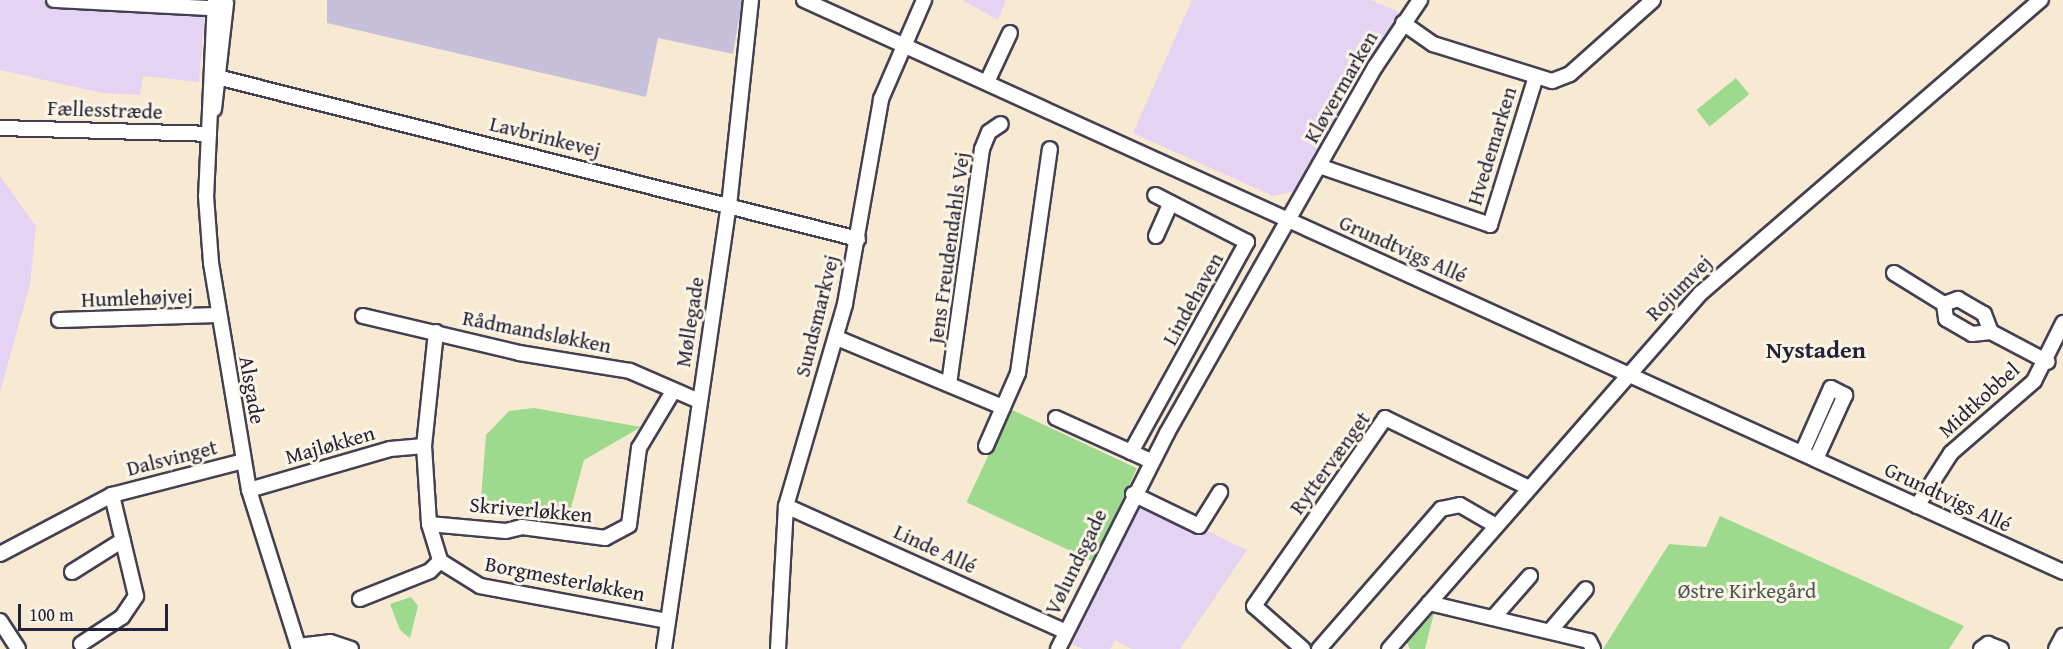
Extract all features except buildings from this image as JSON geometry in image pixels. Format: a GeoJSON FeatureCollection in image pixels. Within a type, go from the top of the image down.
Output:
{"type":"FeatureCollection","features":[{"type":"Feature","properties":{"kind":"street"},"geometry":{"type":"LineString","coordinates":[[54,0],[220,4]]}},
{"type":"Feature","properties":{"kind":"street","name":"Møllegade"},"geometry":{"type":"LineString","coordinates":[[664,649],[729,206],[751,0]]}},
{"type":"Feature","properties":{"kind":"street","name":"Grundtvigs Allé"},"geometry":{"type":"LineString","coordinates":[[804,0],[2063,572]]}},
{"type":"Feature","properties":{"kind":"street","name":"Sundsmarkvej"},"geometry":{"type":"LineString","coordinates":[[778,649],[786,506],[837,338],[858,239],[874,129],[902,44],[924,0]]}},
{"type":"Feature","properties":{"kind":"street","name":"Kløvermarken"},"geometry":{"type":"LineString","coordinates":[[1288,219],[1403,23],[1420,0]]}},
{"type":"Feature","properties":{"kind":"street","name":"Hvedemarken"},"geometry":{"type":"LineString","coordinates":[[1403,23],[1433,44],[1535,80],[1570,74],[1653,0]]}},
{"type":"Feature","properties":{"kind":"street","name":"Rojumvej"},"geometry":{"type":"LineString","coordinates":[[1392,649],[1494,525],[1701,293],[2041,0]]}},
{"type":"Feature","properties":{"kind":"street","name":"Alsgade"},"geometry":{"type":"LineString","coordinates":[[209,134],[221,78],[220,4]]}},
{"type":"Feature","properties":{"kind":"street","name":"Alsgade"},"geometry":{"type":"LineString","coordinates":[[220,4],[209,134],[207,206],[218,315],[243,461],[249,490],[298,648],[330,642],[351,649]]}},
{"type":"Feature","properties":{"kind":"street"},"geometry":{"type":"LineString","coordinates":[[987,82],[1010,33]]}},
{"type":"Feature","properties":{"kind":"street","name":"Lavbrinkevej"},"geometry":{"type":"LineString","coordinates":[[221,78],[858,239]]}},
{"type":"Feature","properties":{"kind":"street","name":"Hvedemarken"},"geometry":{"type":"LineString","coordinates":[[1490,225],[1535,80]]}},
{"type":"Feature","properties":{"kind":"street","name":"Jens Freudendahls Vej"},"geometry":{"type":"LineString","coordinates":[[949,384],[982,149],[989,132],[1001,124]]}},
{"type":"Feature","properties":{"kind":"street","name":"Fællesstræde"},"geometry":{"type":"LineString","coordinates":[[0,128],[209,134]]}},
{"type":"Feature","properties":{"kind":"street"},"geometry":{"type":"LineString","coordinates":[[986,446],[1018,373],[1050,149]]}},
{"type":"Feature","properties":{"kind":"street","name":"Kløvermarken"},"geometry":{"type":"LineString","coordinates":[[1319,166],[1490,225]]}},
{"type":"Feature","properties":{"kind":"street","name":"Lindehaven"},"geometry":{"type":"LineString","coordinates":[[1131,452],[1247,242],[1155,195]]}},
{"type":"Feature","properties":{"kind":"street"},"geometry":{"type":"LineString","coordinates":[[1156,236],[1171,202]]}},
{"type":"Feature","properties":{"kind":"street","name":"Vølundsgade"},"geometry":{"type":"LineString","coordinates":[[1058,649],[1133,494],[1288,219]]}},
{"type":"Feature","properties":{"kind":"street"},"geometry":{"type":"LineString","coordinates":[[1894,273],[1944,304]]}},
{"type":"Feature","properties":{"kind":"street"},"geometry":{"type":"LineString","coordinates":[[1944,304],[1958,299],[1984,314],[1991,332]]}},
{"type":"Feature","properties":{"kind":"street"},"geometry":{"type":"LineString","coordinates":[[1944,304],[1946,319],[1972,334],[1991,332],[2048,362]]}},
{"type":"Feature","properties":{"kind":"street","name":"Humlehøjvej"},"geometry":{"type":"LineString","coordinates":[[59,320],[218,315]]}},
{"type":"Feature","properties":{"kind":"street","name":"Rådmandsløkken"},"geometry":{"type":"LineString","coordinates":[[363,315],[630,371],[672,393],[699,401]]}},
{"type":"Feature","properties":{"kind":"street","name":"Midtkobbel"},"geometry":{"type":"LineString","coordinates":[[1917,506],[1951,453],[2017,399],[2048,362],[2063,322]]}},
{"type":"Feature","properties":{"kind":"street"},"geometry":{"type":"LineString","coordinates":[[360,599],[430,571],[440,561],[429,524],[424,446],[436,332]]}},
{"type":"Feature","properties":{"kind":"street","name":"Jens Freudendahls Vej"},"geometry":{"type":"LineString","coordinates":[[837,338],[1003,407]]}},
{"type":"Feature","properties":{"kind":"street"},"geometry":{"type":"LineString","coordinates":[[1802,453],[1831,388],[1845,395],[1816,459]]}},
{"type":"Feature","properties":{"kind":"street","name":"Skriverløkken"},"geometry":{"type":"LineString","coordinates":[[429,524],[506,531],[522,527],[605,538],[629,525],[639,448],[672,393]]}},
{"type":"Feature","properties":{"kind":"street"},"geometry":{"type":"LineString","coordinates":[[1056,418],[1151,461]]}},
{"type":"Feature","properties":{"kind":"street","name":"Ryttervænget"},"geometry":{"type":"LineString","coordinates":[[1303,649],[1254,606],[1385,418],[1527,487]]}},
{"type":"Feature","properties":{"kind":"street","name":"Majløkken"},"geometry":{"type":"LineString","coordinates":[[249,490],[390,449],[424,446]]}},
{"type":"Feature","properties":{"kind":"street","name":"Dalsvinget"},"geometry":{"type":"LineString","coordinates":[[0,554],[112,495],[243,461]]}},
{"type":"Feature","properties":{"kind":"street","name":"Vølundsgade"},"geometry":{"type":"LineString","coordinates":[[1133,494],[1199,526],[1220,492]]}},
{"type":"Feature","properties":{"kind":"street","name":"Dalsvinget"},"geometry":{"type":"LineString","coordinates":[[81,644],[122,617],[136,596],[112,495]]}},
{"type":"Feature","properties":{"kind":"street"},"geometry":{"type":"LineString","coordinates":[[1319,649],[1441,509],[1460,505],[1494,525]]}},
{"type":"Feature","properties":{"kind":"street","name":"Linde Allé"},"geometry":{"type":"LineString","coordinates":[[786,506],[1066,632]]}},
{"type":"Feature","properties":{"kind":"street"},"geometry":{"type":"LineString","coordinates":[[72,572],[123,540]]}},
{"type":"Feature","properties":{"kind":"street","name":"Borgmesterløkken"},"geometry":{"type":"LineString","coordinates":[[440,561],[480,586],[667,621]]}},
{"type":"Feature","properties":{"kind":"street"},"geometry":{"type":"LineString","coordinates":[[1493,618],[1530,576]]}},
{"type":"Feature","properties":{"kind":"street"},"geometry":{"type":"LineString","coordinates":[[1550,631],[1586,589]]}},
{"type":"Feature","properties":{"kind":"street"},"geometry":{"type":"LineString","coordinates":[[1429,603],[1589,641],[1593,649]]}},
{"type":"Feature","properties":{"kind":"street"},"geometry":{"type":"LineString","coordinates":[[0,621],[18,649]]}},
{"type":"Feature","properties":{"kind":"street"},"geometry":{"type":"LineString","coordinates":[[2056,649],[2063,636]]}},
{"type":"Feature","properties":{"kind":"street"},"geometry":{"type":"LineString","coordinates":[[1981,649],[1988,644],[2001,649]]}},
{"type":"Feature","properties":{"kind":"shaded area"},"geometry":{"type":"Polygon","coordinates":[[[0,0],[206,0],[199,82],[143,76],[140,95],[102,93],[0,70],[0,0]]]}},
{"type":"Feature","properties":{"kind":"shaded area"},"geometry":{"type":"Polygon","coordinates":[[[327,0],[761,0],[739,18],[733,54],[658,38],[646,97],[327,23],[327,0]]]}},
{"type":"Feature","properties":{"kind":"shaded area"},"geometry":{"type":"Polygon","coordinates":[[[962,0],[1006,0],[998,20],[962,0]]]}},
{"type":"Feature","properties":{"kind":"shaded area"},"geometry":{"type":"Polygon","coordinates":[[[1192,0],[1371,0],[1401,13],[1295,191],[1273,196],[1133,133],[1192,0]]]}},
{"type":"Feature","properties":{"kind":"shaded area"},"geometry":{"type":"Polygon","coordinates":[[[0,176],[36,226],[30,284],[0,392],[0,176]]]}},
{"type":"Feature","properties":{"kind":"shaded area"},"geometry":{"type":"Polygon","coordinates":[[[1140,503],[1195,528],[1192,533],[1199,536],[1203,529],[1247,550],[1180,649],[1132,649],[1115,640],[1110,649],[1083,649],[1072,644],[1140,503]]]}},
{"type":"Feature","properties":{"kind":"green space"},"geometry":{"type":"Polygon","coordinates":[[[1736,78],[1749,94],[1710,126],[1696,110],[1736,78]]]}},
{"type":"Feature","properties":{"kind":"green space"},"geometry":{"type":"Polygon","coordinates":[[[534,408],[641,427],[584,460],[568,519],[518,512],[512,518],[480,511],[486,435],[509,411],[534,408]]]}},
{"type":"Feature","properties":{"kind":"green space"},"geometry":{"type":"Polygon","coordinates":[[[1010,409],[1137,468],[1093,562],[966,502],[1010,409]]]}},
{"type":"Feature","properties":{"kind":"green space","name":"Østre Kirkegård"},"geometry":{"type":"Polygon","coordinates":[[[1720,516],[1964,626],[1949,649],[1603,649],[1669,544],[1706,547],[1720,516]]]}},
{"type":"Feature","properties":{"kind":"green space"},"geometry":{"type":"Polygon","coordinates":[[[411,597],[418,606],[410,638],[400,630],[390,604],[411,597]]]}},
{"type":"Feature","properties":{"kind":"green space"},"geometry":{"type":"Polygon","coordinates":[[[1434,613],[1425,649],[1410,649],[1407,643],[1434,613]]]}},
{"type":"Feature","properties":{"kind":"district","name":"Nystaden"},"geometry":{"type":"Point","coordinates":[1816,350]}}]}
